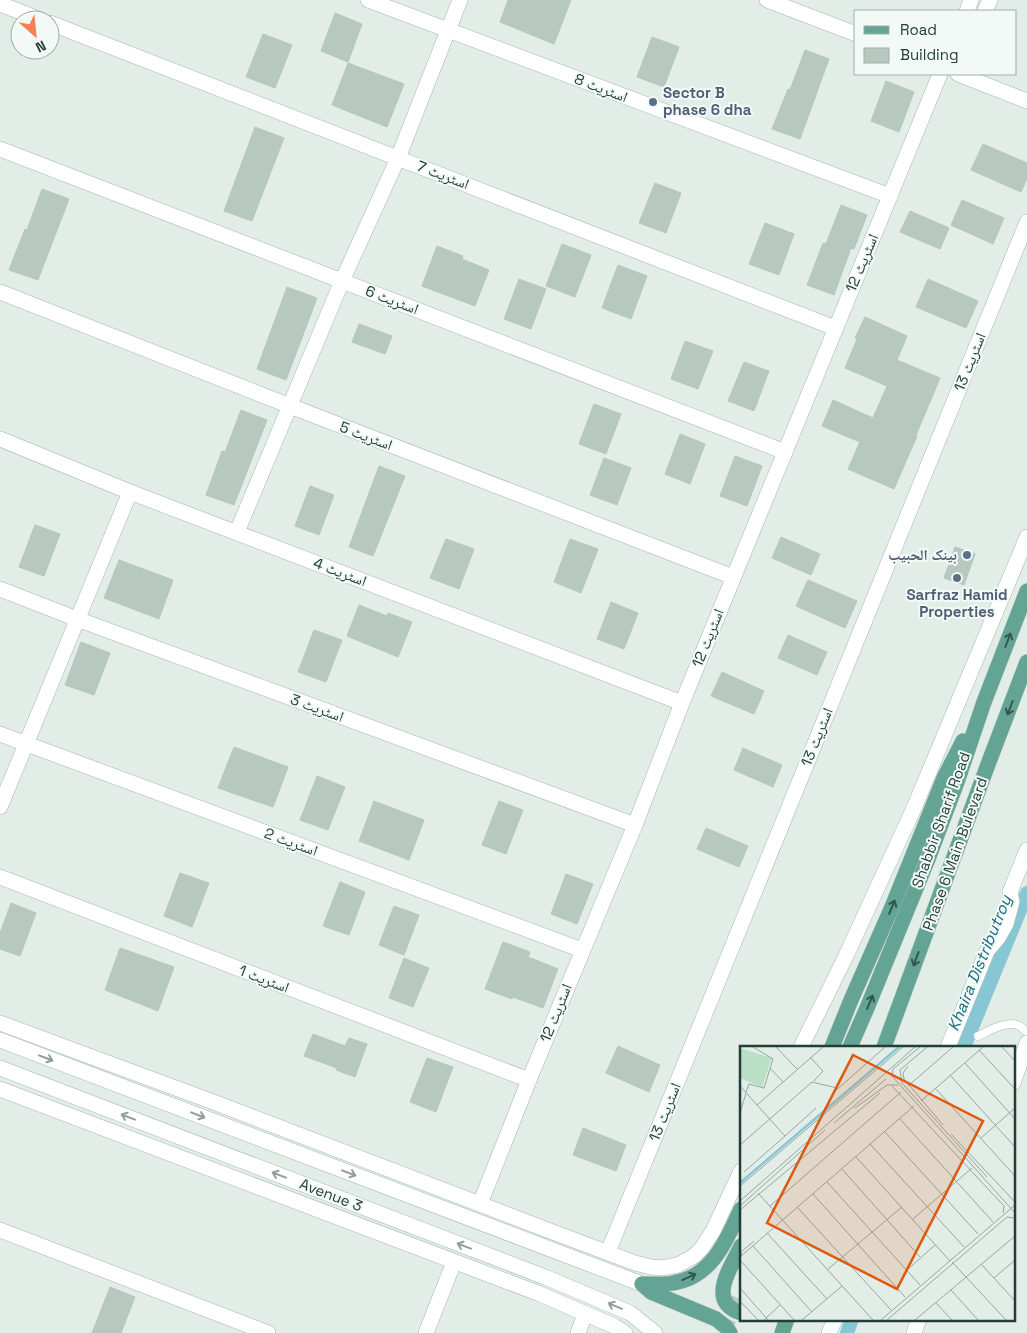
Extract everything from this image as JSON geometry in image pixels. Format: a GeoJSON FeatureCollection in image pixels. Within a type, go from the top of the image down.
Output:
{"type":"FeatureCollection","features":[{"type":"Feature","properties":{"kind":"main road","name":"Shabbir Sharif Road"},"geometry":{"type":"LineString","coordinates":[[850,1046],[928,859],[984,702],[1027,591]]}},
{"type":"Feature","properties":{"kind":"main road","name":"Phase 6 Main Bulevard"},"geometry":{"type":"LineString","coordinates":[[884,1046],[983,776],[1027,662]]}},
{"type":"Feature","properties":{"kind":"main road"},"geometry":{"type":"LineString","coordinates":[[832,1046],[850,1000],[892,907],[944,778],[984,702]]}},
{"type":"Feature","properties":{"kind":"main road"},"geometry":{"type":"LineString","coordinates":[[822,1046],[850,1000]]}},
{"type":"Feature","properties":{"kind":"main road"},"geometry":{"type":"LineString","coordinates":[[879,1046],[894,1021]]}},
{"type":"Feature","properties":{"kind":"main road"},"geometry":{"type":"LineString","coordinates":[[642,1284],[674,1283],[697,1274],[719,1253],[740,1211]]}},
{"type":"Feature","properties":{"kind":"main road"},"geometry":{"type":"LineString","coordinates":[[740,1248],[726,1278],[722,1289],[722,1296],[731,1309],[740,1313]]}},
{"type":"Feature","properties":{"kind":"main road"},"geometry":{"type":"LineString","coordinates":[[642,1284],[651,1292],[716,1319],[730,1333]]}},
{"type":"Feature","properties":{"kind":"main road"},"geometry":{"type":"LineString","coordinates":[[782,1333],[787,1320]]}},
{"type":"Feature","properties":{"kind":"street","name":"اسٹریٹ 8"},"geometry":{"type":"LineString","coordinates":[[368,0],[890,196]]}},
{"type":"Feature","properties":{"kind":"street"},"geometry":{"type":"LineString","coordinates":[[237,532],[342,281],[398,158],[460,0]]}},
{"type":"Feature","properties":{"kind":"street"},"geometry":{"type":"LineString","coordinates":[[767,0],[854,33]]}},
{"type":"Feature","properties":{"kind":"street"},"geometry":{"type":"LineString","coordinates":[[0,4],[15,10]]}},
{"type":"Feature","properties":{"kind":"street","name":"اسٹریٹ 7"},"geometry":{"type":"LineString","coordinates":[[60,27],[835,328]]}},
{"type":"Feature","properties":{"kind":"street","name":"اسٹریٹ 12"},"geometry":{"type":"LineString","coordinates":[[480,1204],[582,950],[635,825],[733,576],[940,75]]}},
{"type":"Feature","properties":{"kind":"street"},"geometry":{"type":"LineString","coordinates":[[962,75],[1027,101]]}},
{"type":"Feature","properties":{"kind":"street","name":"اسٹریٹ 6"},"geometry":{"type":"LineString","coordinates":[[1,153],[342,281],[785,452]]}},
{"type":"Feature","properties":{"kind":"street","name":"اسٹریٹ 13"},"geometry":{"type":"LineString","coordinates":[[608,1252],[1027,222]]}},
{"type":"Feature","properties":{"kind":"street","name":"اسٹریٹ 5"},"geometry":{"type":"LineString","coordinates":[[0,292],[290,406],[733,576]]}},
{"type":"Feature","properties":{"kind":"street","name":"اسٹریٹ 4"},"geometry":{"type":"LineString","coordinates":[[0,439],[130,492],[682,702]]}},
{"type":"Feature","properties":{"kind":"street"},"geometry":{"type":"LineString","coordinates":[[0,807],[130,492]]}},
{"type":"Feature","properties":{"kind":"street"},"geometry":{"type":"LineString","coordinates":[[801,1046],[845,958],[914,808],[1027,537]]}},
{"type":"Feature","properties":{"kind":"street","name":"اسٹریٹ 3"},"geometry":{"type":"LineString","coordinates":[[0,589],[77,620],[635,825]]}},
{"type":"Feature","properties":{"kind":"street","name":"اسٹریٹ 2"},"geometry":{"type":"LineString","coordinates":[[0,734],[582,950]]}},
{"type":"Feature","properties":{"kind":"street"},"geometry":{"type":"LineString","coordinates":[[948,1046],[988,951],[1006,924],[1012,902],[1010,892],[1027,850]]}},
{"type":"Feature","properties":{"kind":"street","name":"اسٹریٹ 1"},"geometry":{"type":"LineString","coordinates":[[0,877],[529,1080]]}},
{"type":"Feature","properties":{"kind":"street"},"geometry":{"type":"LineString","coordinates":[[0,1023],[208,1100],[558,1234],[651,1267],[660,1268],[678,1265],[694,1256],[708,1242],[740,1173]]}},
{"type":"Feature","properties":{"kind":"street","name":"Avenue 3"},"geometry":{"type":"LineString","coordinates":[[0,1040],[642,1284]]}},
{"type":"Feature","properties":{"kind":"street"},"geometry":{"type":"LineString","coordinates":[[1020,1073],[1027,1044]]}},
{"type":"Feature","properties":{"kind":"street","name":"Avenue 3"},"geometry":{"type":"LineString","coordinates":[[0,1068],[545,1277],[630,1313],[655,1333]]}},
{"type":"Feature","properties":{"kind":"street"},"geometry":{"type":"LineString","coordinates":[[0,1089],[540,1294],[614,1326],[625,1333]]}},
{"type":"Feature","properties":{"kind":"street"},"geometry":{"type":"LineString","coordinates":[[0,1230],[268,1333]]}},
{"type":"Feature","properties":{"kind":"street"},"geometry":{"type":"LineString","coordinates":[[551,1251],[558,1234]]}},
{"type":"Feature","properties":{"kind":"street"},"geometry":{"type":"LineString","coordinates":[[426,1333],[454,1262]]}},
{"type":"Feature","properties":{"kind":"street"},"geometry":{"type":"LineString","coordinates":[[540,1294],[545,1277]]}},
{"type":"Feature","properties":{"kind":"street"},"geometry":{"type":"LineString","coordinates":[[578,1333],[585,1314]]}},
{"type":"Feature","properties":{"kind":"street"},"geometry":{"type":"LineString","coordinates":[[829,1333],[835,1320]]}},
{"type":"Feature","properties":{"kind":"street"},"geometry":{"type":"LineString","coordinates":[[914,1333],[919,1320]]}},
{"type":"Feature","properties":{"kind":"lane"},"geometry":{"type":"LineString","coordinates":[[978,1036],[1000,1026],[1010,1024],[1018,1025],[1027,1032]]}},
{"type":"Feature","properties":{"kind":"building"},"geometry":{"type":"Polygon","coordinates":[[[508,0],[571,0],[554,44],[500,22],[508,0]]]}},
{"type":"Feature","properties":{"kind":"building"},"geometry":{"type":"Polygon","coordinates":[[[335,13],[362,24],[348,62],[321,51],[335,13]]]}},
{"type":"Feature","properties":{"kind":"building"},"geometry":{"type":"Polygon","coordinates":[[[263,34],[292,45],[275,88],[246,77],[263,34]]]}},
{"type":"Feature","properties":{"kind":"building"},"geometry":{"type":"Polygon","coordinates":[[[652,37],[679,47],[664,87],[637,77],[652,37]]]}},
{"type":"Feature","properties":{"kind":"building"},"geometry":{"type":"Polygon","coordinates":[[[805,50],[829,59],[800,139],[772,129],[788,89],[790,90],[805,50]]]}},
{"type":"Feature","properties":{"kind":"building"},"geometry":{"type":"Polygon","coordinates":[[[348,63],[404,84],[387,127],[332,105],[348,63]]]}},
{"type":"Feature","properties":{"kind":"building"},"geometry":{"type":"Polygon","coordinates":[[[886,81],[914,92],[899,132],[871,121],[886,81]]]}},
{"type":"Feature","properties":{"kind":"building"},"geometry":{"type":"Polygon","coordinates":[[[255,127],[284,138],[252,221],[224,211],[255,127]]]}},
{"type":"Feature","properties":{"kind":"building"},"geometry":{"type":"Polygon","coordinates":[[[983,144],[1027,163],[1027,178],[1021,192],[971,170],[983,144]]]}},
{"type":"Feature","properties":{"kind":"building"},"geometry":{"type":"Polygon","coordinates":[[[655,183],[681,193],[666,233],[639,223],[655,183]]]}},
{"type":"Feature","properties":{"kind":"building"},"geometry":{"type":"Polygon","coordinates":[[[42,189],[69,199],[38,280],[9,270],[25,229],[27,230],[42,189]]]}},
{"type":"Feature","properties":{"kind":"building"},"geometry":{"type":"Polygon","coordinates":[[[962,200],[1004,218],[993,244],[951,225],[962,200]]]}},
{"type":"Feature","properties":{"kind":"building"},"geometry":{"type":"Polygon","coordinates":[[[841,205],[867,215],[854,249],[851,248],[834,295],[807,285],[823,243],[826,244],[841,205]]]}},
{"type":"Feature","properties":{"kind":"building"},"geometry":{"type":"Polygon","coordinates":[[[910,211],[949,228],[940,249],[900,232],[910,211]]]}},
{"type":"Feature","properties":{"kind":"building"},"geometry":{"type":"Polygon","coordinates":[[[765,223],[794,234],[779,275],[749,264],[765,223]]]}},
{"type":"Feature","properties":{"kind":"building"},"geometry":{"type":"Polygon","coordinates":[[[562,244],[591,255],[575,297],[546,286],[562,244]]]}},
{"type":"Feature","properties":{"kind":"building"},"geometry":{"type":"Polygon","coordinates":[[[437,246],[463,256],[462,259],[489,270],[475,306],[422,286],[437,246]]]}},
{"type":"Feature","properties":{"kind":"building"},"geometry":{"type":"Polygon","coordinates":[[[618,265],[647,276],[631,319],[602,308],[618,265]]]}},
{"type":"Feature","properties":{"kind":"building"},"geometry":{"type":"Polygon","coordinates":[[[519,279],[546,289],[531,329],[504,319],[519,279]]]}},
{"type":"Feature","properties":{"kind":"building"},"geometry":{"type":"Polygon","coordinates":[[[928,279],[978,301],[966,328],[916,307],[928,279]]]}},
{"type":"Feature","properties":{"kind":"building"},"geometry":{"type":"Polygon","coordinates":[[[287,287],[317,298],[286,380],[257,369],[287,287]]]}},
{"type":"Feature","properties":{"kind":"building"},"geometry":{"type":"Polygon","coordinates":[[[865,317],[907,336],[897,360],[940,378],[894,489],[848,469],[860,442],[822,426],[833,400],[873,418],[887,386],[845,368],[857,339],[855,338],[865,317]]]}},
{"type":"Feature","properties":{"kind":"building"},"geometry":{"type":"Polygon","coordinates":[[[359,324],[392,336],[385,354],[352,342],[359,324]]]}},
{"type":"Feature","properties":{"kind":"building"},"geometry":{"type":"Polygon","coordinates":[[[685,341],[713,351],[698,389],[671,379],[685,341]]]}},
{"type":"Feature","properties":{"kind":"building"},"geometry":{"type":"Polygon","coordinates":[[[744,362],[769,371],[754,411],[728,401],[744,362]]]}},
{"type":"Feature","properties":{"kind":"building"},"geometry":{"type":"Polygon","coordinates":[[[594,404],[621,414],[606,454],[579,444],[594,404]]]}},
{"type":"Feature","properties":{"kind":"building"},"geometry":{"type":"Polygon","coordinates":[[[241,410],[267,420],[234,505],[206,495],[222,451],[225,452],[241,410]]]}},
{"type":"Feature","properties":{"kind":"building"},"geometry":{"type":"Polygon","coordinates":[[[680,434],[705,444],[690,484],[665,474],[680,434]]]}},
{"type":"Feature","properties":{"kind":"building"},"geometry":{"type":"Polygon","coordinates":[[[735,456],[762,466],[747,506],[720,496],[735,456]]]}},
{"type":"Feature","properties":{"kind":"building"},"geometry":{"type":"Polygon","coordinates":[[[604,458],[631,468],[617,505],[590,495],[604,458]]]}},
{"type":"Feature","properties":{"kind":"building"},"geometry":{"type":"Polygon","coordinates":[[[379,466],[405,476],[373,556],[349,547],[379,466]]]}},
{"type":"Feature","properties":{"kind":"building"},"geometry":{"type":"Polygon","coordinates":[[[310,486],[334,495],[319,535],[295,526],[310,486]]]}},
{"type":"Feature","properties":{"kind":"building"},"geometry":{"type":"Polygon","coordinates":[[[35,525],[60,534],[44,576],[19,567],[35,525]]]}},
{"type":"Feature","properties":{"kind":"building"},"geometry":{"type":"Polygon","coordinates":[[[781,537],[820,554],[811,575],[772,558],[781,537]]]}},
{"type":"Feature","properties":{"kind":"building"},"geometry":{"type":"Polygon","coordinates":[[[446,539],[474,549],[459,589],[430,578],[446,539]]]}},
{"type":"Feature","properties":{"kind":"building"},"geometry":{"type":"Polygon","coordinates":[[[570,539],[598,549],[581,593],[554,582],[570,539]]]}},
{"type":"Feature","properties":{"kind":"building"},"geometry":{"type":"Polygon","coordinates":[[[955,547],[975,554],[964,585],[944,578],[955,547]]]}},
{"type":"Feature","properties":{"kind":"building"},"geometry":{"type":"Polygon","coordinates":[[[119,560],[173,580],[159,619],[104,598],[119,560]]]}},
{"type":"Feature","properties":{"kind":"building"},"geometry":{"type":"Polygon","coordinates":[[[808,580],[857,601],[845,628],[796,606],[808,580]]]}},
{"type":"Feature","properties":{"kind":"building"},"geometry":{"type":"Polygon","coordinates":[[[611,602],[638,613],[624,649],[597,639],[611,602]]]}},
{"type":"Feature","properties":{"kind":"building"},"geometry":{"type":"Polygon","coordinates":[[[359,605],[387,616],[388,613],[412,622],[398,657],[347,636],[359,605]]]}},
{"type":"Feature","properties":{"kind":"building"},"geometry":{"type":"Polygon","coordinates":[[[314,630],[342,640],[326,682],[298,672],[314,630]]]}},
{"type":"Feature","properties":{"kind":"building"},"geometry":{"type":"Polygon","coordinates":[[[788,635],[827,652],[817,675],[778,658],[788,635]]]}},
{"type":"Feature","properties":{"kind":"building"},"geometry":{"type":"Polygon","coordinates":[[[81,642],[110,653],[94,695],[65,685],[81,642]]]}},
{"type":"Feature","properties":{"kind":"building"},"geometry":{"type":"Polygon","coordinates":[[[722,672],[764,691],[754,714],[711,696],[722,672]]]}},
{"type":"Feature","properties":{"kind":"building"},"geometry":{"type":"Polygon","coordinates":[[[234,747],[288,767],[273,807],[218,788],[234,747]]]}},
{"type":"Feature","properties":{"kind":"building"},"geometry":{"type":"Polygon","coordinates":[[[743,748],[782,765],[773,787],[734,770],[743,748]]]}},
{"type":"Feature","properties":{"kind":"building"},"geometry":{"type":"Polygon","coordinates":[[[317,776],[345,787],[328,830],[300,820],[317,776]]]}},
{"type":"Feature","properties":{"kind":"building"},"geometry":{"type":"Polygon","coordinates":[[[374,801],[424,820],[409,860],[359,841],[374,801]]]}},
{"type":"Feature","properties":{"kind":"building"},"geometry":{"type":"Polygon","coordinates":[[[499,801],[523,810],[506,854],[482,845],[499,801]]]}},
{"type":"Feature","properties":{"kind":"building"},"geometry":{"type":"Polygon","coordinates":[[[706,828],[748,846],[739,867],[697,849],[706,828]]]}},
{"type":"Feature","properties":{"kind":"building"},"geometry":{"type":"Polygon","coordinates":[[[180,873],[209,883],[192,927],[164,916],[180,873]]]}},
{"type":"Feature","properties":{"kind":"building"},"geometry":{"type":"Polygon","coordinates":[[[566,874],[593,884],[577,924],[551,914],[566,874]]]}},
{"type":"Feature","properties":{"kind":"building"},"geometry":{"type":"Polygon","coordinates":[[[340,882],[365,892],[349,935],[323,926],[340,882]]]}},
{"type":"Feature","properties":{"kind":"building"},"geometry":{"type":"Polygon","coordinates":[[[11,903],[36,913],[20,956],[0,949],[0,933],[11,903]]]}},
{"type":"Feature","properties":{"kind":"building"},"geometry":{"type":"Polygon","coordinates":[[[394,906],[419,915],[404,955],[379,945],[394,906]]]}},
{"type":"Feature","properties":{"kind":"building"},"geometry":{"type":"Polygon","coordinates":[[[503,942],[530,952],[528,957],[558,969],[543,1008],[485,989],[503,942]]]}},
{"type":"Feature","properties":{"kind":"building"},"geometry":{"type":"Polygon","coordinates":[[[120,948],[174,967],[158,1011],[105,990],[120,948]]]}},
{"type":"Feature","properties":{"kind":"building"},"geometry":{"type":"Polygon","coordinates":[[[404,958],[429,968],[413,1007],[389,998],[404,958]]]}},
{"type":"Feature","properties":{"kind":"building"},"geometry":{"type":"Polygon","coordinates":[[[313,1034],[345,1046],[349,1038],[367,1044],[355,1077],[304,1056],[313,1034]]]}},
{"type":"Feature","properties":{"kind":"building"},"geometry":{"type":"Polygon","coordinates":[[[618,1046],[660,1065],[649,1092],[606,1073],[618,1046]]]}},
{"type":"Feature","properties":{"kind":"building"},"geometry":{"type":"Polygon","coordinates":[[[427,1058],[453,1067],[436,1112],[410,1102],[427,1058]]]}},
{"type":"Feature","properties":{"kind":"building"},"geometry":{"type":"Polygon","coordinates":[[[583,1128],[626,1145],[616,1171],[573,1155],[583,1128]]]}},
{"type":"Feature","properties":{"kind":"building"},"geometry":{"type":"Polygon","coordinates":[[[110,1287],[135,1297],[121,1333],[92,1333],[110,1287]]]}},
{"type":"Feature","properties":{"kind":"waterway","name":"Khaira Distributroy"},"geometry":{"type":"LineString","coordinates":[[964,1046],[1027,893]]}},
{"type":"Feature","properties":{"kind":"waterway","name":"Khaira Distributroy"},"geometry":{"type":"LineString","coordinates":[[847,1333],[852,1320]]}},
{"type":"Feature","properties":{"kind":"tunnel"},"geometry":{"type":"LineString","coordinates":[[723,1333],[740,1294]]}},
{"type":"Feature","properties":{"kind":"place","name":"Sector B phase 6 dha"},"geometry":{"type":"Point","coordinates":[653,102]}},
{"type":"Feature","properties":{"kind":"place","name":"بينک الحبيب"},"geometry":{"type":"Point","coordinates":[967,555]}},
{"type":"Feature","properties":{"kind":"place","name":"Sarfraz Hamid Properties"},"geometry":{"type":"Point","coordinates":[957,578]}}]}
